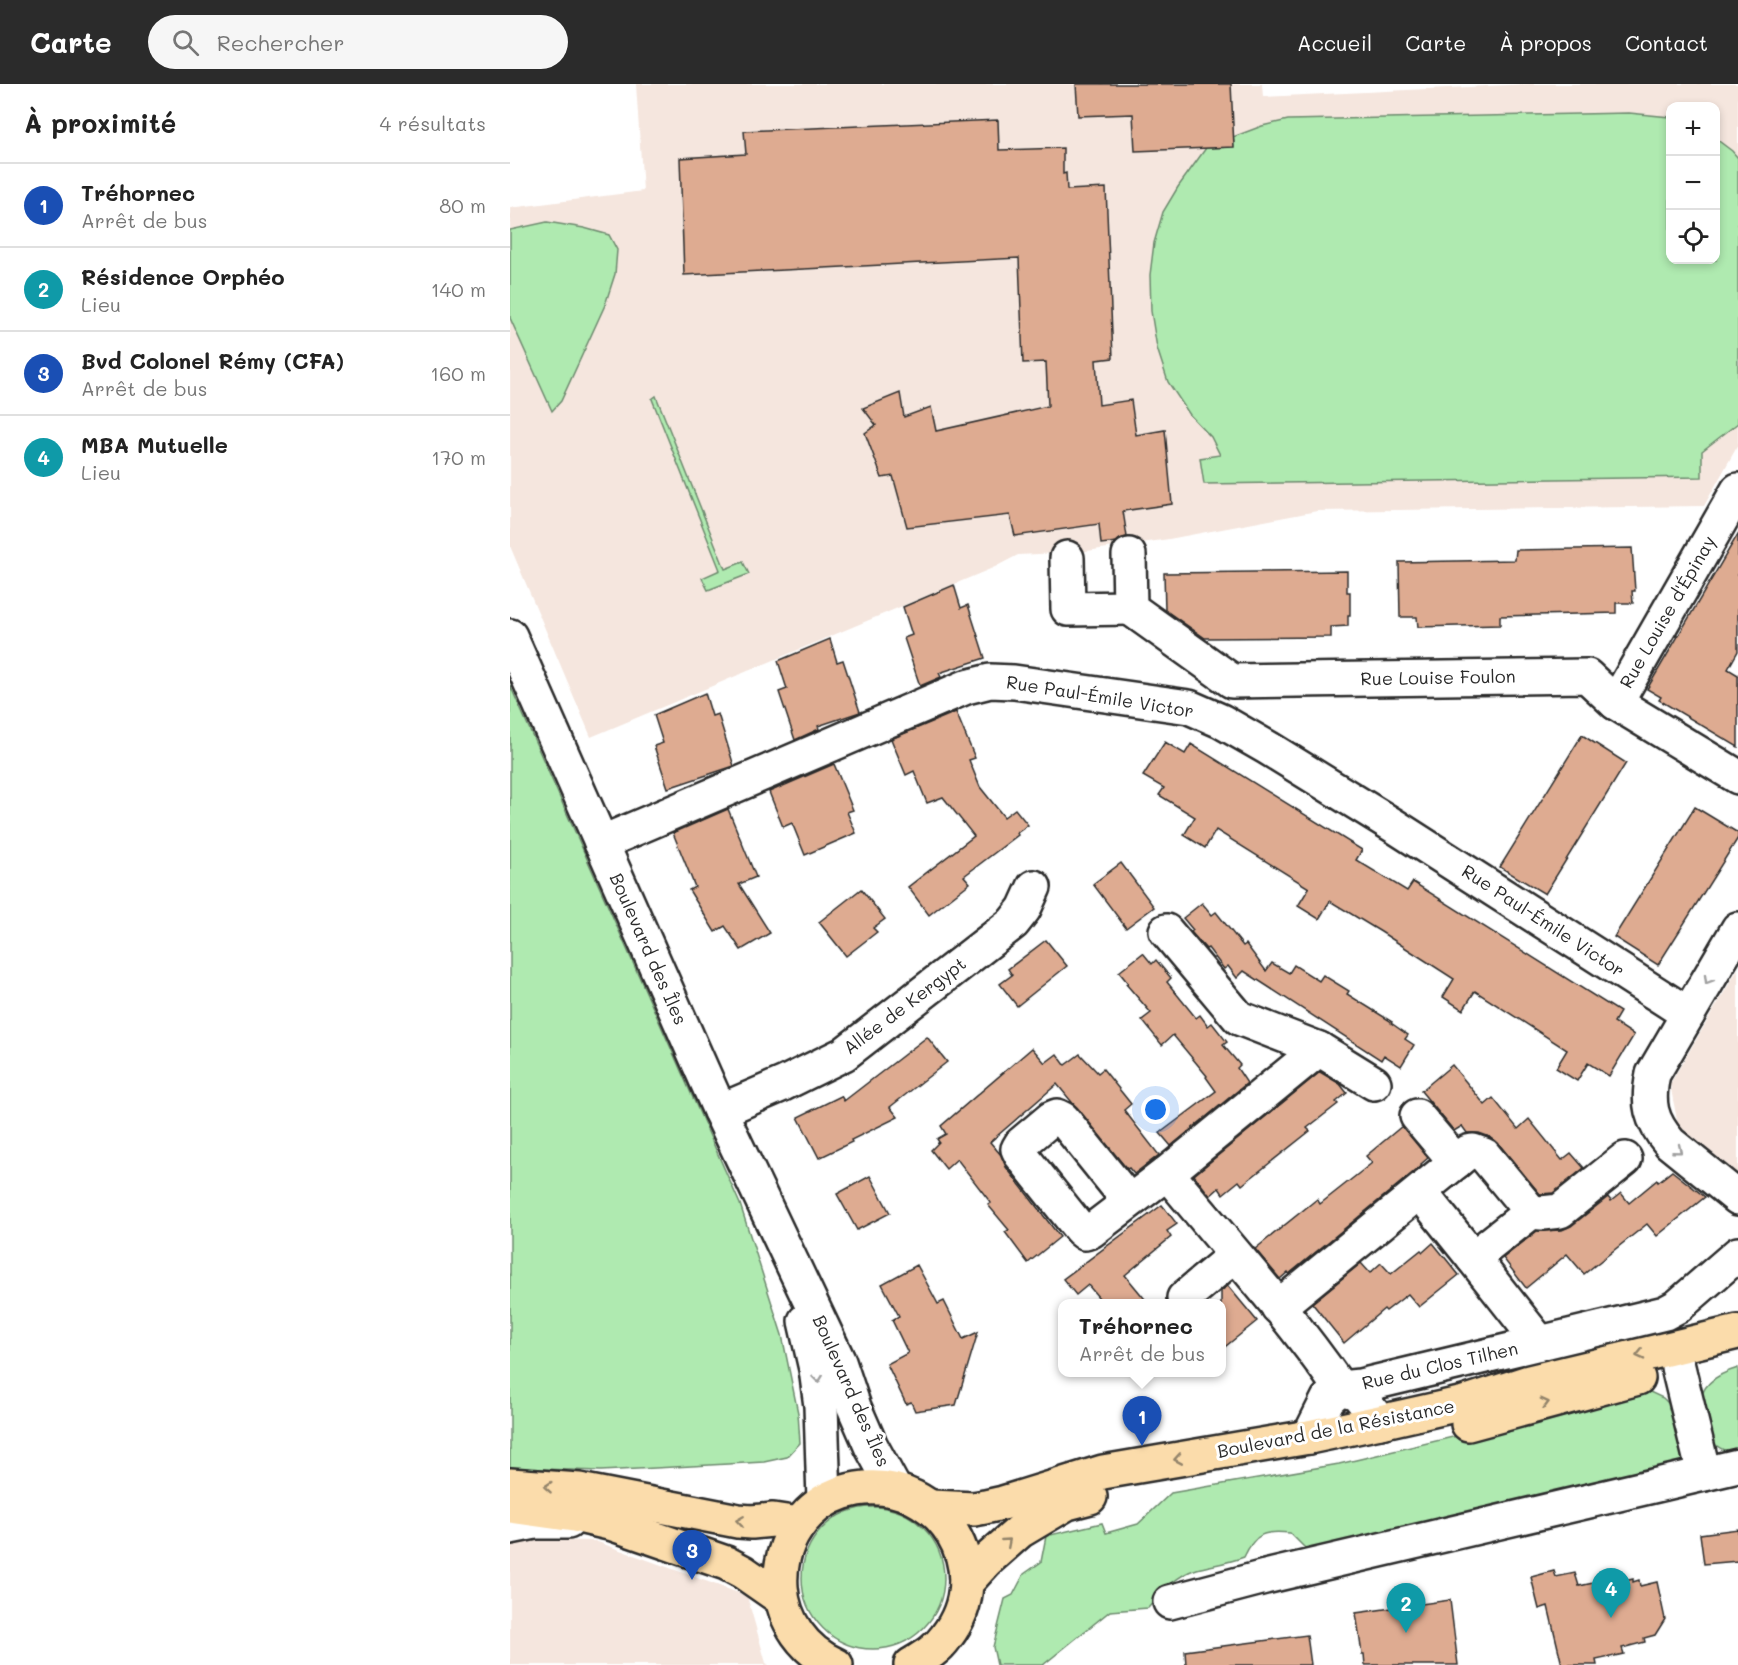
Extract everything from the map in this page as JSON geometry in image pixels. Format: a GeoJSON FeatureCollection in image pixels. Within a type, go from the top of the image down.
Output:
{"type":"FeatureCollection","features":[{"type":"Feature","properties":{"kind":"main road","name":"Boulevard de la Résistance"},"geometry":{"type":"LineString","coordinates":[[932,1507],[985,1508],[1103,1472],[1310,1437],[1380,1422],[1464,1403],[1529,1382],[1738,1332]]}},
{"type":"Feature","properties":{"kind":"main road","name":"Boulevard de la Résistance"},"geometry":{"type":"LineString","coordinates":[[966,1583],[986,1561],[1020,1531],[1067,1503],[1110,1492],[1300,1460],[1425,1434],[1738,1354]]}},
{"type":"Feature","properties":{"kind":"main road"},"geometry":{"type":"LineString","coordinates":[[510,1485],[579,1490],[738,1521],[773,1520],[798,1524]]}},
{"type":"Feature","properties":{"kind":"main road"},"geometry":{"type":"LineString","coordinates":[[836,1665],[810,1650],[797,1635],[782,1599],[780,1573],[786,1547],[798,1524],[824,1500],[847,1491],[871,1487],[895,1490],[932,1507],[950,1529],[962,1555],[966,1583],[963,1603],[956,1621],[952,1651],[929,1654],[911,1665]]}},
{"type":"Feature","properties":{"kind":"main road"},"geometry":{"type":"LineString","coordinates":[[510,1506],[574,1515],[613,1524],[726,1563],[782,1599]]}},
{"type":"Feature","properties":{"kind":"street","name":"Rue Louise d'Épinay"},"geometry":{"type":"LineString","coordinates":[[1616,703],[1738,490]]}},
{"type":"Feature","properties":{"kind":"street"},"geometry":{"type":"LineString","coordinates":[[1067,558],[1068,609],[1130,608],[1129,555]]}},
{"type":"Feature","properties":{"kind":"street","name":"Rue Louise Foulon"},"geometry":{"type":"LineString","coordinates":[[1130,608],[1232,681],[1587,676],[1616,703],[1738,777]]}},
{"type":"Feature","properties":{"kind":"street","name":"Boulevard des Îles"},"geometry":{"type":"LineString","coordinates":[[510,636],[720,1112],[839,1362],[854,1407],[871,1446],[895,1490]]}},
{"type":"Feature","properties":{"kind":"street","name":"Rue Paul-Émile Victor"},"geometry":{"type":"LineString","coordinates":[[601,843],[955,692],[990,681],[1014,682],[1189,707],[1221,721],[1268,748],[1396,826],[1688,1014]]}},
{"type":"Feature","properties":{"kind":"street","name":"Allée de Kergypt"},"geometry":{"type":"LineString","coordinates":[[720,1112],[844,1054],[1012,923],[1024,909],[1034,887]]}},
{"type":"Feature","properties":{"kind":"street"},"geometry":{"type":"LineString","coordinates":[[1738,929],[1653,1074],[1649,1091],[1650,1106],[1660,1132],[1670,1143],[1738,1198]]}},
{"type":"Feature","properties":{"kind":"street"},"geometry":{"type":"LineString","coordinates":[[1166,931],[1239,1018],[1319,1049],[1374,1083]]}},
{"type":"Feature","properties":{"kind":"street"},"geometry":{"type":"LineString","coordinates":[[1130,1202],[1319,1049]]}},
{"type":"Feature","properties":{"kind":"street"},"geometry":{"type":"LineString","coordinates":[[1418,1116],[1456,1162]]}},
{"type":"Feature","properties":{"kind":"street"},"geometry":{"type":"LineString","coordinates":[[1278,1307],[1468,1152],[1473,1151],[1484,1155],[1532,1212]]}},
{"type":"Feature","properties":{"kind":"street"},"geometry":{"type":"LineString","coordinates":[[1473,1258],[1532,1212],[1560,1211],[1625,1159]]}},
{"type":"Feature","properties":{"kind":"street","name":"Rue du Clos Tilhen"},"geometry":{"type":"LineString","coordinates":[[1167,1173],[1278,1307],[1340,1388],[1357,1393],[1380,1422]]}},
{"type":"Feature","properties":{"kind":"street","name":"Rue du Clos Tilhen"},"geometry":{"type":"LineString","coordinates":[[1420,1192],[1540,1343]]}},
{"type":"Feature","properties":{"kind":"street","name":"Rue du Clos Tilhen"},"geometry":{"type":"LineString","coordinates":[[1310,1437],[1328,1399],[1340,1388],[1360,1386],[1665,1313],[1678,1306],[1738,1254]]}},
{"type":"Feature","properties":{"kind":"street"},"geometry":{"type":"LineString","coordinates":[[1184,1298],[1235,1255]]}},
{"type":"Feature","properties":{"kind":"street","name":"Boulevard des Îles"},"geometry":{"type":"LineString","coordinates":[[790,1261],[816,1369],[821,1406],[824,1500]]}},
{"type":"Feature","properties":{"kind":"street"},"geometry":{"type":"LineString","coordinates":[[1678,1368],[1704,1474]]}},
{"type":"Feature","properties":{"kind":"street"},"geometry":{"type":"LineString","coordinates":[[1170,1602],[1265,1577],[1738,1466]]}},
{"type":"Feature","properties":{"kind":"street"},"geometry":{"type":"LineString","coordinates":[[510,1527],[535,1522],[572,1521],[613,1524]]}},
{"type":"Feature","properties":{"kind":"shaded area"},"geometry":{"type":"Polygon","coordinates":[[[636,84],[1262,84],[1263,97],[1530,84],[1738,84],[1738,445],[1704,506],[1317,511],[1169,539],[1080,552],[1018,555],[995,567],[591,737],[510,546],[510,208],[643,191],[636,84]]]}},
{"type":"Feature","properties":{"kind":"shaded area"},"geometry":{"type":"Polygon","coordinates":[[[1738,969],[1738,1174],[1678,1125],[1670,1084],[1738,969]]]}},
{"type":"Feature","properties":{"kind":"shaded area"},"geometry":{"type":"Polygon","coordinates":[[[524,1540],[595,1541],[747,1596],[766,1663],[769,1665],[510,1665],[510,1544],[524,1540]]]}},
{"type":"Feature","properties":{"kind":"green space"},"geometry":{"type":"Polygon","coordinates":[[[1629,113],[1666,117],[1666,264],[1720,264],[1720,142],[1732,151],[1738,158],[1738,423],[1702,451],[1702,477],[1204,484],[1200,458],[1220,455],[1211,437],[1190,415],[1168,382],[1157,348],[1151,311],[1150,275],[1154,243],[1163,212],[1206,148],[1230,147],[1234,143],[1233,137],[1262,126],[1288,120],[1629,113]]]}},
{"type":"Feature","properties":{"kind":"green space"},"geometry":{"type":"Polygon","coordinates":[[[547,222],[609,235],[617,250],[615,274],[605,305],[561,401],[552,411],[510,318],[510,230],[547,222]]]}},
{"type":"Feature","properties":{"kind":"green space"},"geometry":{"type":"Polygon","coordinates":[[[656,396],[725,569],[743,562],[749,574],[708,590],[702,578],[720,570],[652,399],[656,396]]]}},
{"type":"Feature","properties":{"kind":"green space"},"geometry":{"type":"Polygon","coordinates":[[[510,685],[740,1204],[782,1335],[798,1413],[800,1443],[787,1457],[764,1462],[601,1471],[510,1468],[510,685]]]}},
{"type":"Feature","properties":{"kind":"green space"},"geometry":{"type":"Polygon","coordinates":[[[1738,1368],[1738,1451],[1730,1452],[1711,1442],[1700,1405],[1704,1391],[1713,1380],[1738,1368]]]}},
{"type":"Feature","properties":{"kind":"green space"},"geometry":{"type":"Polygon","coordinates":[[[1642,1392],[1650,1392],[1663,1398],[1671,1406],[1687,1460],[1317,1551],[1308,1551],[1290,1533],[1267,1533],[1252,1543],[1244,1557],[1197,1569],[1182,1576],[1158,1596],[1148,1608],[1110,1611],[1043,1665],[997,1665],[993,1647],[1005,1599],[1013,1595],[1024,1574],[1041,1562],[1046,1536],[1102,1523],[1106,1533],[1138,1524],[1171,1493],[1339,1464],[1642,1392]]]}},
{"type":"Feature","properties":{"kind":"green space"},"geometry":{"type":"Polygon","coordinates":[[[873,1507],[900,1512],[923,1528],[939,1551],[944,1578],[939,1605],[923,1628],[900,1644],[873,1649],[846,1644],[823,1628],[807,1605],[802,1578],[807,1551],[823,1528],[846,1512],[873,1507]]]}},
{"type":"Feature","properties":{"kind":"building"},"geometry":{"type":"Polygon","coordinates":[[[1076,84],[1231,84],[1234,147],[1135,151],[1133,114],[1078,116],[1076,84]]]}},
{"type":"Feature","properties":{"kind":"building"},"geometry":{"type":"Polygon","coordinates":[[[998,120],[999,150],[1063,148],[1063,174],[1066,173],[1067,190],[1106,188],[1113,358],[1096,360],[1099,405],[1131,400],[1136,435],[1165,430],[1172,504],[1123,511],[1127,537],[1117,542],[1101,544],[1099,524],[1015,536],[1010,515],[907,527],[893,476],[882,478],[865,433],[876,425],[863,408],[900,393],[904,417],[931,407],[936,431],[1048,406],[1046,362],[1023,363],[1019,258],[684,275],[680,158],[746,154],[744,131],[998,120]]]}},
{"type":"Feature","properties":{"kind":"building"},"geometry":{"type":"Polygon","coordinates":[[[1738,534],[1738,651],[1728,669],[1738,675],[1738,747],[1659,700],[1661,697],[1647,689],[1738,534]]]}},
{"type":"Feature","properties":{"kind":"building"},"geometry":{"type":"Polygon","coordinates":[[[1632,548],[1635,591],[1632,591],[1633,603],[1616,603],[1616,613],[1500,616],[1500,625],[1418,627],[1417,617],[1400,617],[1399,562],[1515,560],[1516,550],[1632,548]]]}},
{"type":"Feature","properties":{"kind":"building"},"geometry":{"type":"Polygon","coordinates":[[[1347,571],[1347,592],[1350,592],[1348,626],[1331,627],[1331,637],[1205,638],[1165,610],[1164,573],[1347,571]]]}},
{"type":"Feature","properties":{"kind":"building"},"geometry":{"type":"Polygon","coordinates":[[[954,585],[961,608],[968,605],[985,658],[939,673],[941,677],[920,686],[904,638],[912,635],[903,607],[954,585]]]}},
{"type":"Feature","properties":{"kind":"building"},"geometry":{"type":"Polygon","coordinates":[[[830,639],[837,662],[843,660],[860,712],[818,726],[819,729],[795,740],[779,692],[787,689],[778,661],[830,639]]]}},
{"type":"Feature","properties":{"kind":"building"},"geometry":{"type":"Polygon","coordinates":[[[705,693],[712,716],[718,714],[734,766],[668,788],[654,746],[663,743],[654,715],[705,693]]]}},
{"type":"Feature","properties":{"kind":"building"},"geometry":{"type":"Polygon","coordinates":[[[956,712],[975,758],[969,760],[980,787],[1004,817],[1015,809],[1028,825],[964,876],[970,883],[929,915],[908,887],[974,836],[943,797],[927,803],[914,771],[906,775],[891,739],[956,712]]]}},
{"type":"Feature","properties":{"kind":"building"},"geometry":{"type":"Polygon","coordinates":[[[1582,735],[1626,763],[1545,894],[1500,867],[1582,735]]]}},
{"type":"Feature","properties":{"kind":"building"},"geometry":{"type":"Polygon","coordinates":[[[1165,742],[1185,754],[1191,744],[1362,850],[1356,860],[1407,891],[1413,882],[1620,1012],[1614,1022],[1634,1035],[1609,1076],[1588,1063],[1577,1081],[1556,1068],[1567,1050],[1475,991],[1463,1010],[1443,997],[1454,979],[1330,901],[1319,919],[1298,906],[1309,888],[1216,830],[1205,848],[1184,835],[1195,817],[1159,795],[1164,788],[1143,776],[1165,742]]]}},
{"type":"Feature","properties":{"kind":"building"},"geometry":{"type":"Polygon","coordinates":[[[834,764],[853,810],[847,812],[856,833],[805,855],[792,823],[783,827],[769,792],[834,764]]]}},
{"type":"Feature","properties":{"kind":"building"},"geometry":{"type":"Polygon","coordinates":[[[1695,807],[1738,833],[1738,838],[1658,965],[1614,937],[1695,807]]]}},
{"type":"Feature","properties":{"kind":"building"},"geometry":{"type":"Polygon","coordinates":[[[728,809],[756,877],[739,884],[770,933],[741,950],[725,926],[715,932],[689,890],[695,887],[673,833],[728,809]]]}},
{"type":"Feature","properties":{"kind":"building"},"geometry":{"type":"Polygon","coordinates":[[[1121,863],[1154,907],[1126,928],[1093,884],[1121,863]]]}},
{"type":"Feature","properties":{"kind":"building"},"geometry":{"type":"Polygon","coordinates":[[[861,889],[885,919],[873,928],[877,932],[846,956],[819,922],[861,889]]]}},
{"type":"Feature","properties":{"kind":"building"},"geometry":{"type":"Polygon","coordinates":[[[1202,903],[1212,915],[1216,912],[1243,946],[1246,944],[1266,971],[1272,963],[1289,973],[1294,965],[1319,981],[1323,975],[1349,991],[1347,994],[1392,1022],[1408,1035],[1405,1039],[1414,1045],[1401,1066],[1384,1055],[1381,1060],[1244,971],[1237,978],[1228,966],[1224,969],[1208,948],[1206,949],[1191,932],[1193,930],[1183,918],[1202,903]]]}},
{"type":"Feature","properties":{"kind":"building"},"geometry":{"type":"Polygon","coordinates":[[[1046,940],[1067,966],[1017,1006],[1000,984],[1012,975],[1008,969],[1046,940]]]}},
{"type":"Feature","properties":{"kind":"building"},"geometry":{"type":"Polygon","coordinates":[[[1143,953],[1152,964],[1156,960],[1171,978],[1167,982],[1196,1018],[1200,1015],[1208,1026],[1212,1023],[1227,1042],[1223,1045],[1240,1065],[1237,1068],[1247,1083],[1171,1146],[1160,1133],[1216,1091],[1207,1076],[1173,1035],[1162,1045],[1142,1020],[1151,1013],[1126,984],[1128,983],[1119,972],[1143,953]]]}},
{"type":"Feature","properties":{"kind":"building"},"geometry":{"type":"Polygon","coordinates":[[[927,1037],[947,1062],[890,1107],[898,1117],[819,1158],[798,1117],[841,1096],[844,1101],[927,1037]]]}},
{"type":"Feature","properties":{"kind":"building"},"geometry":{"type":"Polygon","coordinates":[[[1032,1048],[1045,1063],[1057,1054],[1065,1065],[1080,1054],[1098,1073],[1103,1069],[1131,1104],[1124,1110],[1159,1155],[1134,1174],[1129,1168],[1127,1169],[1057,1084],[990,1142],[1001,1155],[1006,1167],[1060,1237],[1028,1263],[1005,1232],[1009,1230],[988,1205],[991,1203],[957,1159],[946,1169],[931,1150],[939,1142],[937,1139],[946,1134],[941,1126],[1032,1048]]]}},
{"type":"Feature","properties":{"kind":"building"},"geometry":{"type":"Polygon","coordinates":[[[1452,1065],[1485,1105],[1493,1098],[1518,1129],[1529,1119],[1562,1160],[1571,1153],[1584,1168],[1553,1193],[1540,1194],[1498,1143],[1490,1137],[1479,1133],[1467,1133],[1462,1126],[1454,1131],[1421,1091],[1452,1065]]]}},
{"type":"Feature","properties":{"kind":"building"},"geometry":{"type":"Polygon","coordinates":[[[1320,1072],[1340,1084],[1347,1093],[1336,1102],[1338,1104],[1307,1128],[1310,1131],[1242,1185],[1239,1181],[1223,1194],[1219,1188],[1210,1196],[1194,1175],[1320,1072]]]}},
{"type":"Feature","properties":{"kind":"building"},"geometry":{"type":"Polygon","coordinates":[[[1402,1126],[1428,1158],[1289,1274],[1288,1272],[1280,1279],[1255,1249],[1317,1199],[1320,1204],[1372,1163],[1366,1156],[1402,1126]]]}},
{"type":"Feature","properties":{"kind":"building"},"geometry":{"type":"Polygon","coordinates":[[[1672,1171],[1705,1197],[1657,1236],[1647,1224],[1584,1274],[1567,1254],[1526,1288],[1503,1258],[1537,1231],[1562,1230],[1571,1226],[1608,1197],[1611,1201],[1621,1193],[1629,1203],[1672,1171]]]}},
{"type":"Feature","properties":{"kind":"building"},"geometry":{"type":"Polygon","coordinates":[[[870,1176],[890,1213],[857,1230],[837,1194],[870,1176]]]}},
{"type":"Feature","properties":{"kind":"building"},"geometry":{"type":"Polygon","coordinates":[[[1162,1205],[1177,1224],[1167,1231],[1171,1237],[1125,1275],[1145,1299],[1100,1299],[1088,1285],[1076,1295],[1063,1279],[1162,1205]]]}},
{"type":"Feature","properties":{"kind":"building"},"geometry":{"type":"Polygon","coordinates":[[[1433,1243],[1459,1275],[1419,1307],[1408,1294],[1386,1311],[1384,1309],[1344,1343],[1312,1303],[1361,1263],[1370,1273],[1381,1263],[1391,1274],[1433,1243]]]}},
{"type":"Feature","properties":{"kind":"building"},"geometry":{"type":"Polygon","coordinates":[[[917,1265],[938,1304],[944,1301],[963,1339],[978,1332],[956,1405],[915,1411],[911,1402],[906,1404],[887,1364],[908,1353],[892,1320],[899,1316],[882,1284],[917,1265]]]}},
{"type":"Feature","properties":{"kind":"building"},"geometry":{"type":"Polygon","coordinates":[[[1228,1286],[1257,1321],[1226,1346],[1226,1299],[1221,1299],[1221,1291],[1228,1286]]]}},
{"type":"Feature","properties":{"kind":"building"},"geometry":{"type":"Polygon","coordinates":[[[1738,1529],[1738,1561],[1704,1564],[1700,1534],[1738,1529]]]}},
{"type":"Feature","properties":{"kind":"building"},"geometry":{"type":"Polygon","coordinates":[[[1554,1571],[1556,1577],[1575,1573],[1579,1586],[1607,1580],[1609,1585],[1633,1579],[1633,1582],[1639,1580],[1640,1586],[1657,1582],[1665,1619],[1655,1635],[1644,1638],[1645,1642],[1622,1648],[1624,1654],[1596,1660],[1597,1665],[1562,1665],[1548,1606],[1539,1609],[1531,1577],[1554,1571]]]}},
{"type":"Feature","properties":{"kind":"building"},"geometry":{"type":"Polygon","coordinates":[[[1450,1600],[1458,1665],[1365,1665],[1356,1613],[1450,1600]]]}},
{"type":"Feature","properties":{"kind":"building"},"geometry":{"type":"Polygon","coordinates":[[[1307,1635],[1311,1665],[1186,1665],[1185,1651],[1307,1635]]]}},
{"type":"Feature","properties":{"kind":"place","name":"Tréhornec"},"geometry":{"type":"Point","coordinates":[1142,1446]}},
{"type":"Feature","properties":{"kind":"place","name":"Bvd Colonel Rémy (CFA)"},"geometry":{"type":"Point","coordinates":[692,1580]}},
{"type":"Feature","properties":{"kind":"place","name":"MBA Mutuelle"},"geometry":{"type":"Point","coordinates":[1611,1618]}},
{"type":"Feature","properties":{"kind":"place","name":"Résidence Orphéo"},"geometry":{"type":"Point","coordinates":[1406,1633]}}]}
